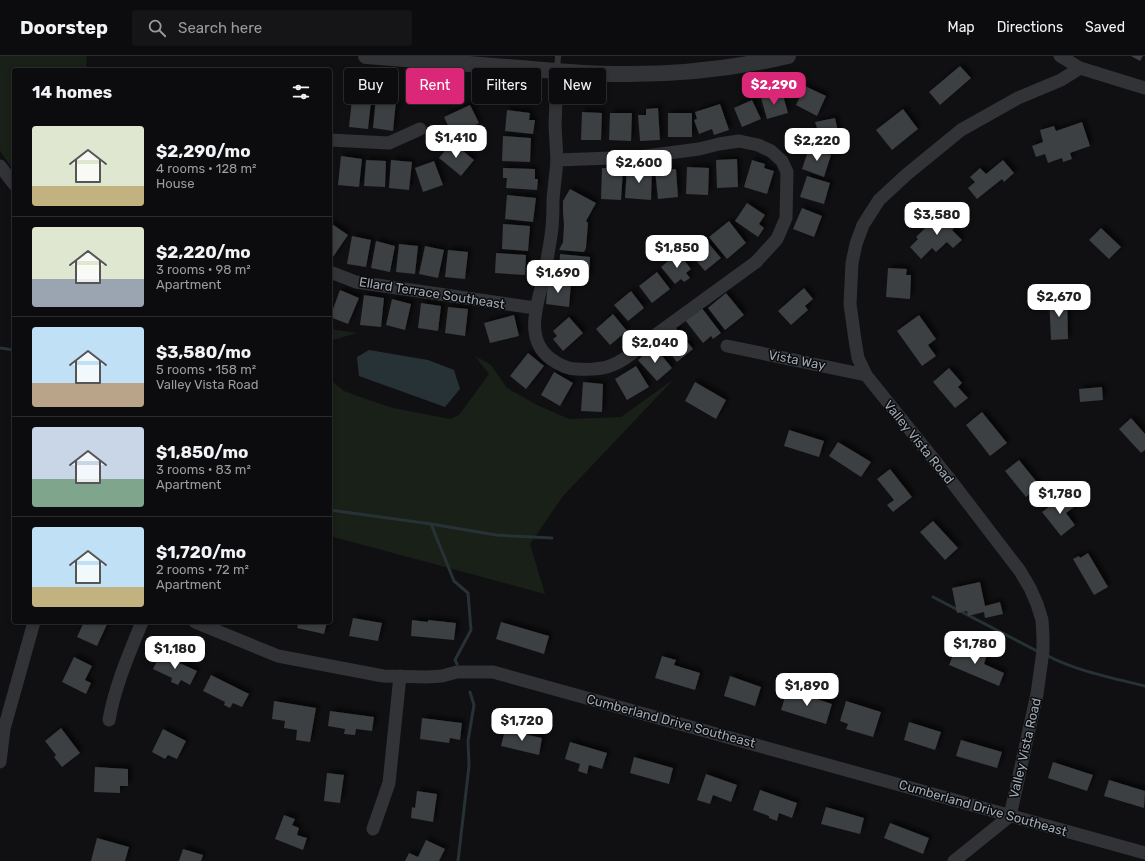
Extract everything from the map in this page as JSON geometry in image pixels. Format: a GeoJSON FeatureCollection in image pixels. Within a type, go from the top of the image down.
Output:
{"type":"FeatureCollection","features":[{"type":"Feature","properties":{"kind":"street"},"geometry":{"type":"LineString","coordinates":[[366,56],[558,64],[628,74],[668,73],[722,68],[788,56]]}},
{"type":"Feature","properties":{"kind":"street"},"geometry":{"type":"LineString","coordinates":[[1060,56],[1080,68],[1145,88]]}},
{"type":"Feature","properties":{"kind":"street"},"geometry":{"type":"LineString","coordinates":[[557,160],[638,157],[700,149],[739,141],[758,144],[771,151],[782,161],[787,172],[786,218],[777,239],[756,262],[639,347],[628,357],[601,370],[572,369],[556,363],[542,353],[537,342],[535,330],[535,308],[545,272],[551,234],[557,160],[555,126],[558,64]]}},
{"type":"Feature","properties":{"kind":"street","name":"Valley Vista Road"},"geometry":{"type":"LineString","coordinates":[[954,861],[1010,816],[1037,694],[1043,636],[1042,620],[1030,588],[1020,571],[948,477],[866,375],[858,358],[850,304],[852,263],[856,244],[863,225],[879,200],[906,175],[961,130],[1018,98],[1061,80],[1080,68]]}},
{"type":"Feature","properties":{"kind":"street"},"geometry":{"type":"LineString","coordinates":[[332,140],[389,142],[420,130]]}},
{"type":"Feature","properties":{"kind":"street"},"geometry":{"type":"LineString","coordinates":[[0,166],[12,181]]}},
{"type":"Feature","properties":{"kind":"street","name":"Ellard Terrace Southeast"},"geometry":{"type":"LineString","coordinates":[[332,273],[356,282],[535,308]]}},
{"type":"Feature","properties":{"kind":"street","name":"Vista Way"},"geometry":{"type":"LineString","coordinates":[[727,346],[866,375]]}},
{"type":"Feature","properties":{"kind":"street"},"geometry":{"type":"LineString","coordinates":[[0,762],[4,729],[33,624]]}},
{"type":"Feature","properties":{"kind":"street"},"geometry":{"type":"LineString","coordinates":[[109,720],[114,697],[130,650],[141,624]]}},
{"type":"Feature","properties":{"kind":"street","name":"Cumberland Drive Southeast"},"geometry":{"type":"LineString","coordinates":[[200,624],[278,656],[383,676],[427,677],[442,676],[457,672],[493,672],[1145,853]]}},
{"type":"Feature","properties":{"kind":"street"},"geometry":{"type":"LineString","coordinates":[[373,829],[389,783],[400,676]]}},
{"type":"Feature","properties":{"kind":"shaded area"},"geometry":{"type":"Polygon","coordinates":[[[0,56],[87,56],[86,68],[12,68],[12,168],[0,151],[0,56]]]}},
{"type":"Feature","properties":{"kind":"shaded area"},"geometry":{"type":"Polygon","coordinates":[[[332,329],[357,333],[333,340],[332,346],[332,329]]]}},
{"type":"Feature","properties":{"kind":"shaded area"},"geometry":{"type":"Polygon","coordinates":[[[369,350],[428,360],[454,370],[460,389],[445,407],[359,376],[357,357],[369,350]]]}},
{"type":"Feature","properties":{"kind":"shaded area"},"geometry":{"type":"Polygon","coordinates":[[[475,356],[491,365],[507,388],[537,405],[569,419],[621,417],[674,379],[563,496],[530,544],[545,594],[332,537],[332,380],[344,391],[393,408],[450,419],[459,415],[489,374],[475,356]]]}},
{"type":"Feature","properties":{"kind":"building"},"geometry":{"type":"Polygon","coordinates":[[[1131,56],[1143,56],[1140,61],[1131,56]]]}},
{"type":"Feature","properties":{"kind":"building"},"geometry":{"type":"Polygon","coordinates":[[[960,66],[971,78],[940,105],[929,92],[960,66]]]}},
{"type":"Feature","properties":{"kind":"building"},"geometry":{"type":"Polygon","coordinates":[[[805,86],[826,96],[817,116],[796,105],[805,86]]]}},
{"type":"Feature","properties":{"kind":"building"},"geometry":{"type":"Polygon","coordinates":[[[782,92],[788,113],[767,119],[761,98],[782,92]]]}},
{"type":"Feature","properties":{"kind":"building"},"geometry":{"type":"Polygon","coordinates":[[[752,100],[761,119],[742,127],[734,108],[752,100]]]}},
{"type":"Feature","properties":{"kind":"building"},"geometry":{"type":"Polygon","coordinates":[[[351,104],[371,104],[368,129],[349,127],[351,104]]]}},
{"type":"Feature","properties":{"kind":"building"},"geometry":{"type":"Polygon","coordinates":[[[375,104],[396,104],[393,131],[373,128],[375,104]]]}},
{"type":"Feature","properties":{"kind":"building"},"geometry":{"type":"Polygon","coordinates":[[[720,104],[729,130],[714,135],[712,129],[699,134],[694,120],[697,119],[695,112],[720,104]]]}},
{"type":"Feature","properties":{"kind":"building"},"geometry":{"type":"Polygon","coordinates":[[[470,105],[479,123],[453,136],[444,117],[470,105]]]}},
{"type":"Feature","properties":{"kind":"building"},"geometry":{"type":"Polygon","coordinates":[[[658,108],[660,140],[640,141],[638,115],[646,115],[646,109],[658,108]]]}},
{"type":"Feature","properties":{"kind":"building"},"geometry":{"type":"Polygon","coordinates":[[[903,109],[918,129],[892,150],[876,130],[903,109]]]}},
{"type":"Feature","properties":{"kind":"building"},"geometry":{"type":"Polygon","coordinates":[[[507,110],[530,113],[529,120],[535,120],[533,134],[505,131],[507,110]]]}},
{"type":"Feature","properties":{"kind":"building"},"geometry":{"type":"Polygon","coordinates":[[[582,112],[602,113],[601,140],[581,140],[582,112]]]}},
{"type":"Feature","properties":{"kind":"building"},"geometry":{"type":"Polygon","coordinates":[[[610,113],[632,113],[631,141],[609,140],[610,113]]]}},
{"type":"Feature","properties":{"kind":"building"},"geometry":{"type":"Polygon","coordinates":[[[668,113],[692,113],[692,137],[668,137],[668,113]]]}},
{"type":"Feature","properties":{"kind":"building"},"geometry":{"type":"Polygon","coordinates":[[[835,118],[840,140],[814,145],[811,129],[817,128],[815,122],[835,118]]]}},
{"type":"Feature","properties":{"kind":"building"},"geometry":{"type":"Polygon","coordinates":[[[1082,122],[1090,146],[1070,153],[1072,159],[1063,162],[1062,158],[1048,163],[1045,154],[1036,157],[1032,146],[1043,142],[1040,130],[1054,126],[1056,131],[1082,122]]]}},
{"type":"Feature","properties":{"kind":"building"},"geometry":{"type":"Polygon","coordinates":[[[503,136],[531,138],[530,162],[502,161],[503,136]]]}},
{"type":"Feature","properties":{"kind":"building"},"geometry":{"type":"Polygon","coordinates":[[[452,142],[474,160],[461,176],[439,158],[452,142]]]}},
{"type":"Feature","properties":{"kind":"building"},"geometry":{"type":"Polygon","coordinates":[[[809,148],[831,155],[824,177],[802,169],[809,148]]]}},
{"type":"Feature","properties":{"kind":"building"},"geometry":{"type":"Polygon","coordinates":[[[341,156],[362,159],[359,187],[338,185],[341,156]]]}},
{"type":"Feature","properties":{"kind":"building"},"geometry":{"type":"Polygon","coordinates":[[[737,159],[738,187],[717,188],[716,160],[737,159]]]}},
{"type":"Feature","properties":{"kind":"building"},"geometry":{"type":"Polygon","coordinates":[[[366,160],[386,161],[385,187],[364,186],[366,160]]]}},
{"type":"Feature","properties":{"kind":"building"},"geometry":{"type":"Polygon","coordinates":[[[391,160],[412,162],[409,190],[389,188],[391,160]]]}},
{"type":"Feature","properties":{"kind":"building"},"geometry":{"type":"Polygon","coordinates":[[[752,160],[765,164],[764,168],[774,171],[767,194],[744,187],[752,160]]]}},
{"type":"Feature","properties":{"kind":"building"},"geometry":{"type":"Polygon","coordinates":[[[1003,160],[1014,173],[1004,182],[1002,179],[977,199],[968,188],[975,182],[970,177],[980,168],[986,174],[1003,160]]]}},
{"type":"Feature","properties":{"kind":"building"},"geometry":{"type":"Polygon","coordinates":[[[434,161],[443,185],[423,192],[415,168],[434,161]]]}},
{"type":"Feature","properties":{"kind":"building"},"geometry":{"type":"Polygon","coordinates":[[[687,167],[709,168],[708,195],[686,194],[687,167]]]}},
{"type":"Feature","properties":{"kind":"building"},"geometry":{"type":"Polygon","coordinates":[[[503,168],[535,169],[535,179],[538,179],[537,190],[506,188],[507,178],[503,178],[503,168]]]}},
{"type":"Feature","properties":{"kind":"building"},"geometry":{"type":"Polygon","coordinates":[[[602,168],[623,169],[621,200],[601,199],[602,168]]]}},
{"type":"Feature","properties":{"kind":"building"},"geometry":{"type":"Polygon","coordinates":[[[627,168],[652,169],[651,200],[625,198],[627,168]]]}},
{"type":"Feature","properties":{"kind":"building"},"geometry":{"type":"Polygon","coordinates":[[[676,169],[678,197],[658,199],[655,170],[676,169]]]}},
{"type":"Feature","properties":{"kind":"building"},"geometry":{"type":"Polygon","coordinates":[[[807,176],[830,183],[824,204],[800,197],[807,176]]]}},
{"type":"Feature","properties":{"kind":"building"},"geometry":{"type":"Polygon","coordinates":[[[570,189],[596,203],[586,221],[588,223],[586,248],[584,252],[559,250],[563,242],[563,201],[570,189]]]}},
{"type":"Feature","properties":{"kind":"building"},"geometry":{"type":"Polygon","coordinates":[[[507,195],[536,198],[533,222],[505,219],[507,195]]]}},
{"type":"Feature","properties":{"kind":"building"},"geometry":{"type":"Polygon","coordinates":[[[747,203],[765,215],[759,224],[764,228],[758,237],[735,221],[747,203]]]}},
{"type":"Feature","properties":{"kind":"building"},"geometry":{"type":"Polygon","coordinates":[[[802,208],[822,216],[814,237],[793,229],[802,208]]]}},
{"type":"Feature","properties":{"kind":"building"},"geometry":{"type":"Polygon","coordinates":[[[944,210],[958,225],[952,230],[962,240],[953,248],[947,242],[936,252],[932,248],[921,259],[910,247],[918,239],[916,237],[944,210]]]}},
{"type":"Feature","properties":{"kind":"building"},"geometry":{"type":"Polygon","coordinates":[[[729,221],[746,243],[727,259],[709,237],[729,221]]]}},
{"type":"Feature","properties":{"kind":"building"},"geometry":{"type":"Polygon","coordinates":[[[332,224],[348,235],[333,257],[332,256],[332,224]]]}},
{"type":"Feature","properties":{"kind":"building"},"geometry":{"type":"Polygon","coordinates":[[[503,224],[530,226],[528,251],[502,249],[503,224]]]}},
{"type":"Feature","properties":{"kind":"building"},"geometry":{"type":"Polygon","coordinates":[[[1101,228],[1121,247],[1109,259],[1089,240],[1101,228]]]}},
{"type":"Feature","properties":{"kind":"building"},"geometry":{"type":"Polygon","coordinates":[[[352,236],[371,240],[366,267],[347,264],[352,236]]]}},
{"type":"Feature","properties":{"kind":"building"},"geometry":{"type":"Polygon","coordinates":[[[703,237],[721,258],[705,271],[687,250],[703,237]]]}},
{"type":"Feature","properties":{"kind":"building"},"geometry":{"type":"Polygon","coordinates":[[[376,241],[395,246],[390,272],[371,268],[376,241]]]}},
{"type":"Feature","properties":{"kind":"building"},"geometry":{"type":"Polygon","coordinates":[[[399,244],[418,246],[415,274],[396,272],[399,244]]]}},
{"type":"Feature","properties":{"kind":"building"},"geometry":{"type":"Polygon","coordinates":[[[425,246],[444,250],[438,278],[419,274],[425,246]]]}},
{"type":"Feature","properties":{"kind":"building"},"geometry":{"type":"Polygon","coordinates":[[[448,250],[468,252],[465,279],[445,277],[448,250]]]}},
{"type":"Feature","properties":{"kind":"building"},"geometry":{"type":"Polygon","coordinates":[[[496,253],[526,255],[525,275],[495,273],[496,253]]]}},
{"type":"Feature","properties":{"kind":"building"},"geometry":{"type":"Polygon","coordinates":[[[678,253],[691,269],[686,273],[690,278],[684,282],[681,279],[675,284],[661,267],[678,253]]]}},
{"type":"Feature","properties":{"kind":"building"},"geometry":{"type":"Polygon","coordinates":[[[560,254],[590,257],[589,278],[559,276],[560,254]]]}},
{"type":"Feature","properties":{"kind":"building"},"geometry":{"type":"Polygon","coordinates":[[[888,268],[907,269],[906,275],[911,275],[910,299],[886,297],[888,268]]]}},
{"type":"Feature","properties":{"kind":"building"},"geometry":{"type":"Polygon","coordinates":[[[657,272],[670,289],[652,303],[639,286],[657,272]]]}},
{"type":"Feature","properties":{"kind":"building"},"geometry":{"type":"Polygon","coordinates":[[[548,281],[571,284],[569,307],[546,304],[548,281]]]}},
{"type":"Feature","properties":{"kind":"building"},"geometry":{"type":"Polygon","coordinates":[[[804,288],[813,299],[805,306],[808,310],[791,325],[778,311],[804,288]]]}},
{"type":"Feature","properties":{"kind":"building"},"geometry":{"type":"Polygon","coordinates":[[[340,290],[359,298],[348,324],[332,318],[332,312],[340,290]]]}},
{"type":"Feature","properties":{"kind":"building"},"geometry":{"type":"Polygon","coordinates":[[[631,291],[644,308],[628,321],[614,305],[631,291]]]}},
{"type":"Feature","properties":{"kind":"building"},"geometry":{"type":"Polygon","coordinates":[[[726,293],[744,315],[725,330],[708,308],[726,293]]]}},
{"type":"Feature","properties":{"kind":"building"},"geometry":{"type":"Polygon","coordinates":[[[364,295],[384,298],[381,327],[360,325],[364,295]]]}},
{"type":"Feature","properties":{"kind":"building"},"geometry":{"type":"Polygon","coordinates":[[[1067,296],[1068,339],[1051,340],[1049,297],[1067,296]]]}},
{"type":"Feature","properties":{"kind":"building"},"geometry":{"type":"Polygon","coordinates":[[[392,299],[411,304],[405,330],[386,325],[392,299]]]}},
{"type":"Feature","properties":{"kind":"building"},"geometry":{"type":"Polygon","coordinates":[[[421,303],[441,306],[438,331],[418,328],[421,303]]]}},
{"type":"Feature","properties":{"kind":"building"},"geometry":{"type":"Polygon","coordinates":[[[448,307],[468,309],[465,336],[445,333],[448,307]]]}},
{"type":"Feature","properties":{"kind":"building"},"geometry":{"type":"Polygon","coordinates":[[[701,307],[721,333],[713,339],[711,336],[703,343],[685,320],[701,307]]]}},
{"type":"Feature","properties":{"kind":"building"},"geometry":{"type":"Polygon","coordinates":[[[613,314],[627,331],[610,345],[596,329],[613,314]]]}},
{"type":"Feature","properties":{"kind":"building"},"geometry":{"type":"Polygon","coordinates":[[[514,315],[519,336],[490,343],[484,323],[514,315]]]}},
{"type":"Feature","properties":{"kind":"building"},"geometry":{"type":"Polygon","coordinates":[[[919,315],[936,339],[928,345],[936,356],[922,366],[897,331],[919,315]]]}},
{"type":"Feature","properties":{"kind":"building"},"geometry":{"type":"Polygon","coordinates":[[[569,317],[583,333],[563,351],[553,339],[557,336],[553,331],[569,317]]]}},
{"type":"Feature","properties":{"kind":"building"},"geometry":{"type":"Polygon","coordinates":[[[675,327],[693,349],[677,362],[659,340],[675,327]]]}},
{"type":"Feature","properties":{"kind":"building"},"geometry":{"type":"Polygon","coordinates":[[[654,346],[672,368],[657,381],[638,360],[654,346]]]}},
{"type":"Feature","properties":{"kind":"building"},"geometry":{"type":"Polygon","coordinates":[[[528,353],[544,366],[526,389],[510,376],[528,353]]]}},
{"type":"Feature","properties":{"kind":"building"},"geometry":{"type":"Polygon","coordinates":[[[636,366],[649,387],[627,400],[615,379],[636,366]]]}},
{"type":"Feature","properties":{"kind":"building"},"geometry":{"type":"Polygon","coordinates":[[[949,368],[962,383],[958,387],[968,398],[955,408],[933,382],[949,368]]]}},
{"type":"Feature","properties":{"kind":"building"},"geometry":{"type":"Polygon","coordinates":[[[554,372],[573,383],[560,406],[541,395],[554,372]]]}},
{"type":"Feature","properties":{"kind":"building"},"geometry":{"type":"Polygon","coordinates":[[[583,382],[603,384],[602,412],[581,411],[583,382]]]}},
{"type":"Feature","properties":{"kind":"building"},"geometry":{"type":"Polygon","coordinates":[[[695,382],[726,400],[716,419],[685,401],[695,382]]]}},
{"type":"Feature","properties":{"kind":"building"},"geometry":{"type":"Polygon","coordinates":[[[1102,387],[1103,400],[1080,402],[1079,389],[1102,387]]]}},
{"type":"Feature","properties":{"kind":"building"},"geometry":{"type":"Polygon","coordinates":[[[982,412],[1007,443],[990,456],[966,425],[982,412]]]}},
{"type":"Feature","properties":{"kind":"building"},"geometry":{"type":"Polygon","coordinates":[[[1131,418],[1145,434],[1145,450],[1141,453],[1119,429],[1131,418]]]}},
{"type":"Feature","properties":{"kind":"building"},"geometry":{"type":"Polygon","coordinates":[[[789,430],[824,441],[819,457],[784,446],[789,430]]]}},
{"type":"Feature","properties":{"kind":"building"},"geometry":{"type":"Polygon","coordinates":[[[838,442],[871,462],[861,477],[829,456],[838,442]]]}},
{"type":"Feature","properties":{"kind":"building"},"geometry":{"type":"Polygon","coordinates":[[[1019,460],[1040,486],[1026,497],[1005,471],[1019,460]]]}},
{"type":"Feature","properties":{"kind":"building"},"geometry":{"type":"Polygon","coordinates":[[[890,469],[912,497],[893,512],[887,505],[894,500],[877,479],[890,469]]]}},
{"type":"Feature","properties":{"kind":"building"},"geometry":{"type":"Polygon","coordinates":[[[1065,495],[1074,507],[1066,513],[1075,525],[1061,536],[1042,512],[1065,495]]]}},
{"type":"Feature","properties":{"kind":"building"},"geometry":{"type":"Polygon","coordinates":[[[933,521],[958,548],[945,560],[920,532],[933,521]]]}},
{"type":"Feature","properties":{"kind":"building"},"geometry":{"type":"Polygon","coordinates":[[[1088,553],[1108,587],[1094,595],[1073,559],[1079,556],[1080,558],[1088,553]]]}},
{"type":"Feature","properties":{"kind":"building"},"geometry":{"type":"Polygon","coordinates":[[[980,582],[985,606],[1000,602],[1003,614],[985,618],[984,612],[968,616],[967,611],[957,613],[952,588],[980,582]]]}},
{"type":"Feature","properties":{"kind":"building"},"geometry":{"type":"Polygon","coordinates":[[[353,618],[382,623],[378,641],[349,636],[353,618]]]}},
{"type":"Feature","properties":{"kind":"building"},"geometry":{"type":"Polygon","coordinates":[[[412,620],[456,623],[454,640],[411,636],[412,620]]]}},
{"type":"Feature","properties":{"kind":"building"},"geometry":{"type":"Polygon","coordinates":[[[501,622],[549,636],[544,654],[496,639],[501,622]]]}},
{"type":"Feature","properties":{"kind":"building"},"geometry":{"type":"Polygon","coordinates":[[[83,624],[107,624],[97,646],[77,637],[83,624]]]}},
{"type":"Feature","properties":{"kind":"building"},"geometry":{"type":"Polygon","coordinates":[[[298,624],[326,624],[324,634],[297,628],[298,624]]]}},
{"type":"Feature","properties":{"kind":"building"},"geometry":{"type":"Polygon","coordinates":[[[958,643],[987,655],[984,664],[1004,673],[999,686],[949,665],[958,643]]]}},
{"type":"Feature","properties":{"kind":"building"},"geometry":{"type":"Polygon","coordinates":[[[160,654],[197,671],[190,685],[181,680],[178,685],[171,682],[172,678],[153,669],[160,654]]]}},
{"type":"Feature","properties":{"kind":"building"},"geometry":{"type":"Polygon","coordinates":[[[662,656],[676,660],[674,665],[700,673],[695,690],[655,678],[662,656]]]}},
{"type":"Feature","properties":{"kind":"building"},"geometry":{"type":"Polygon","coordinates":[[[74,657],[92,666],[85,680],[91,683],[86,694],[62,682],[74,657]]]}},
{"type":"Feature","properties":{"kind":"building"},"geometry":{"type":"Polygon","coordinates":[[[211,675],[249,694],[242,707],[233,703],[230,708],[224,705],[225,702],[203,691],[211,675]]]}},
{"type":"Feature","properties":{"kind":"building"},"geometry":{"type":"Polygon","coordinates":[[[730,676],[761,687],[755,706],[724,696],[730,676]]]}},
{"type":"Feature","properties":{"kind":"building"},"geometry":{"type":"Polygon","coordinates":[[[787,691],[806,697],[807,692],[818,696],[817,699],[832,704],[826,724],[781,710],[787,691]]]}},
{"type":"Feature","properties":{"kind":"building"},"geometry":{"type":"Polygon","coordinates":[[[274,701],[316,708],[310,742],[296,740],[297,730],[284,728],[285,721],[272,719],[274,701]]]}},
{"type":"Feature","properties":{"kind":"building"},"geometry":{"type":"Polygon","coordinates":[[[846,701],[881,712],[873,737],[846,729],[848,724],[840,721],[846,701]]]}},
{"type":"Feature","properties":{"kind":"building"},"geometry":{"type":"Polygon","coordinates":[[[330,711],[374,717],[372,731],[356,729],[355,735],[344,734],[345,729],[328,726],[330,711]]]}},
{"type":"Feature","properties":{"kind":"building"},"geometry":{"type":"Polygon","coordinates":[[[422,718],[462,723],[460,740],[450,738],[449,743],[420,739],[422,718]]]}},
{"type":"Feature","properties":{"kind":"building"},"geometry":{"type":"Polygon","coordinates":[[[909,722],[941,732],[935,750],[904,740],[909,722]]]}},
{"type":"Feature","properties":{"kind":"building"},"geometry":{"type":"Polygon","coordinates":[[[61,728],[80,753],[62,767],[54,757],[56,755],[45,741],[61,728]]]}},
{"type":"Feature","properties":{"kind":"building"},"geometry":{"type":"Polygon","coordinates":[[[163,729],[186,741],[177,759],[168,755],[165,759],[152,752],[163,729]]]}},
{"type":"Feature","properties":{"kind":"building"},"geometry":{"type":"Polygon","coordinates":[[[505,730],[542,738],[539,755],[501,746],[505,730]]]}},
{"type":"Feature","properties":{"kind":"building"},"geometry":{"type":"Polygon","coordinates":[[[961,740],[1002,752],[997,768],[956,756],[961,740]]]}},
{"type":"Feature","properties":{"kind":"building"},"geometry":{"type":"Polygon","coordinates":[[[570,742],[607,753],[602,769],[589,765],[587,774],[578,771],[580,764],[565,759],[570,742]]]}},
{"type":"Feature","properties":{"kind":"building"},"geometry":{"type":"Polygon","coordinates":[[[634,757],[673,768],[669,784],[630,773],[634,757]]]}},
{"type":"Feature","properties":{"kind":"building"},"geometry":{"type":"Polygon","coordinates":[[[1053,762],[1093,775],[1087,791],[1048,778],[1053,762]]]}},
{"type":"Feature","properties":{"kind":"building"},"geometry":{"type":"Polygon","coordinates":[[[95,767],[128,769],[128,786],[120,786],[120,793],[94,792],[95,767]]]}},
{"type":"Feature","properties":{"kind":"building"},"geometry":{"type":"Polygon","coordinates":[[[327,773],[344,775],[340,803],[324,801],[327,773]]]}},
{"type":"Feature","properties":{"kind":"building"},"geometry":{"type":"Polygon","coordinates":[[[706,774],[737,785],[731,802],[713,795],[710,804],[697,800],[706,774]]]}},
{"type":"Feature","properties":{"kind":"building"},"geometry":{"type":"Polygon","coordinates":[[[1109,780],[1145,791],[1144,808],[1104,796],[1109,780]]]}},
{"type":"Feature","properties":{"kind":"building"},"geometry":{"type":"Polygon","coordinates":[[[760,790],[797,803],[792,818],[779,813],[777,821],[769,818],[769,816],[753,810],[760,790]]]}},
{"type":"Feature","properties":{"kind":"building"},"geometry":{"type":"Polygon","coordinates":[[[417,791],[437,794],[433,822],[411,818],[412,807],[415,808],[417,791]]]}},
{"type":"Feature","properties":{"kind":"building"},"geometry":{"type":"Polygon","coordinates":[[[826,807],[864,818],[860,834],[821,824],[826,807]]]}},
{"type":"Feature","properties":{"kind":"building"},"geometry":{"type":"Polygon","coordinates":[[[284,815],[295,819],[292,825],[299,828],[297,835],[307,838],[303,850],[275,839],[284,815]]]}},
{"type":"Feature","properties":{"kind":"building"},"geometry":{"type":"Polygon","coordinates":[[[890,823],[929,838],[923,854],[884,838],[890,823]]]}},
{"type":"Feature","properties":{"kind":"building"},"geometry":{"type":"Polygon","coordinates":[[[97,838],[129,847],[125,861],[91,861],[97,838]]]}},
{"type":"Feature","properties":{"kind":"building"},"geometry":{"type":"Polygon","coordinates":[[[426,840],[445,849],[439,861],[405,861],[409,853],[418,857],[426,840]]]}},
{"type":"Feature","properties":{"kind":"building"},"geometry":{"type":"Polygon","coordinates":[[[183,849],[203,855],[201,861],[179,861],[183,849]]]}},
{"type":"Feature","properties":{"kind":"waterway"},"geometry":{"type":"LineString","coordinates":[[0,348],[12,350]]}},
{"type":"Feature","properties":{"kind":"waterway"},"geometry":{"type":"LineString","coordinates":[[332,510],[496,535],[552,538]]}},
{"type":"Feature","properties":{"kind":"waterway"},"geometry":{"type":"LineString","coordinates":[[431,524],[454,581],[468,593],[471,630],[455,660],[457,664]]}},
{"type":"Feature","properties":{"kind":"waterway"},"geometry":{"type":"LineString","coordinates":[[933,597],[1039,652]]}},
{"type":"Feature","properties":{"kind":"waterway"},"geometry":{"type":"LineString","coordinates":[[1046,655],[1082,670],[1145,686]]}},
{"type":"Feature","properties":{"kind":"waterway"},"geometry":{"type":"LineString","coordinates":[[458,861],[469,766],[468,741],[474,705],[470,692]]}}]}
